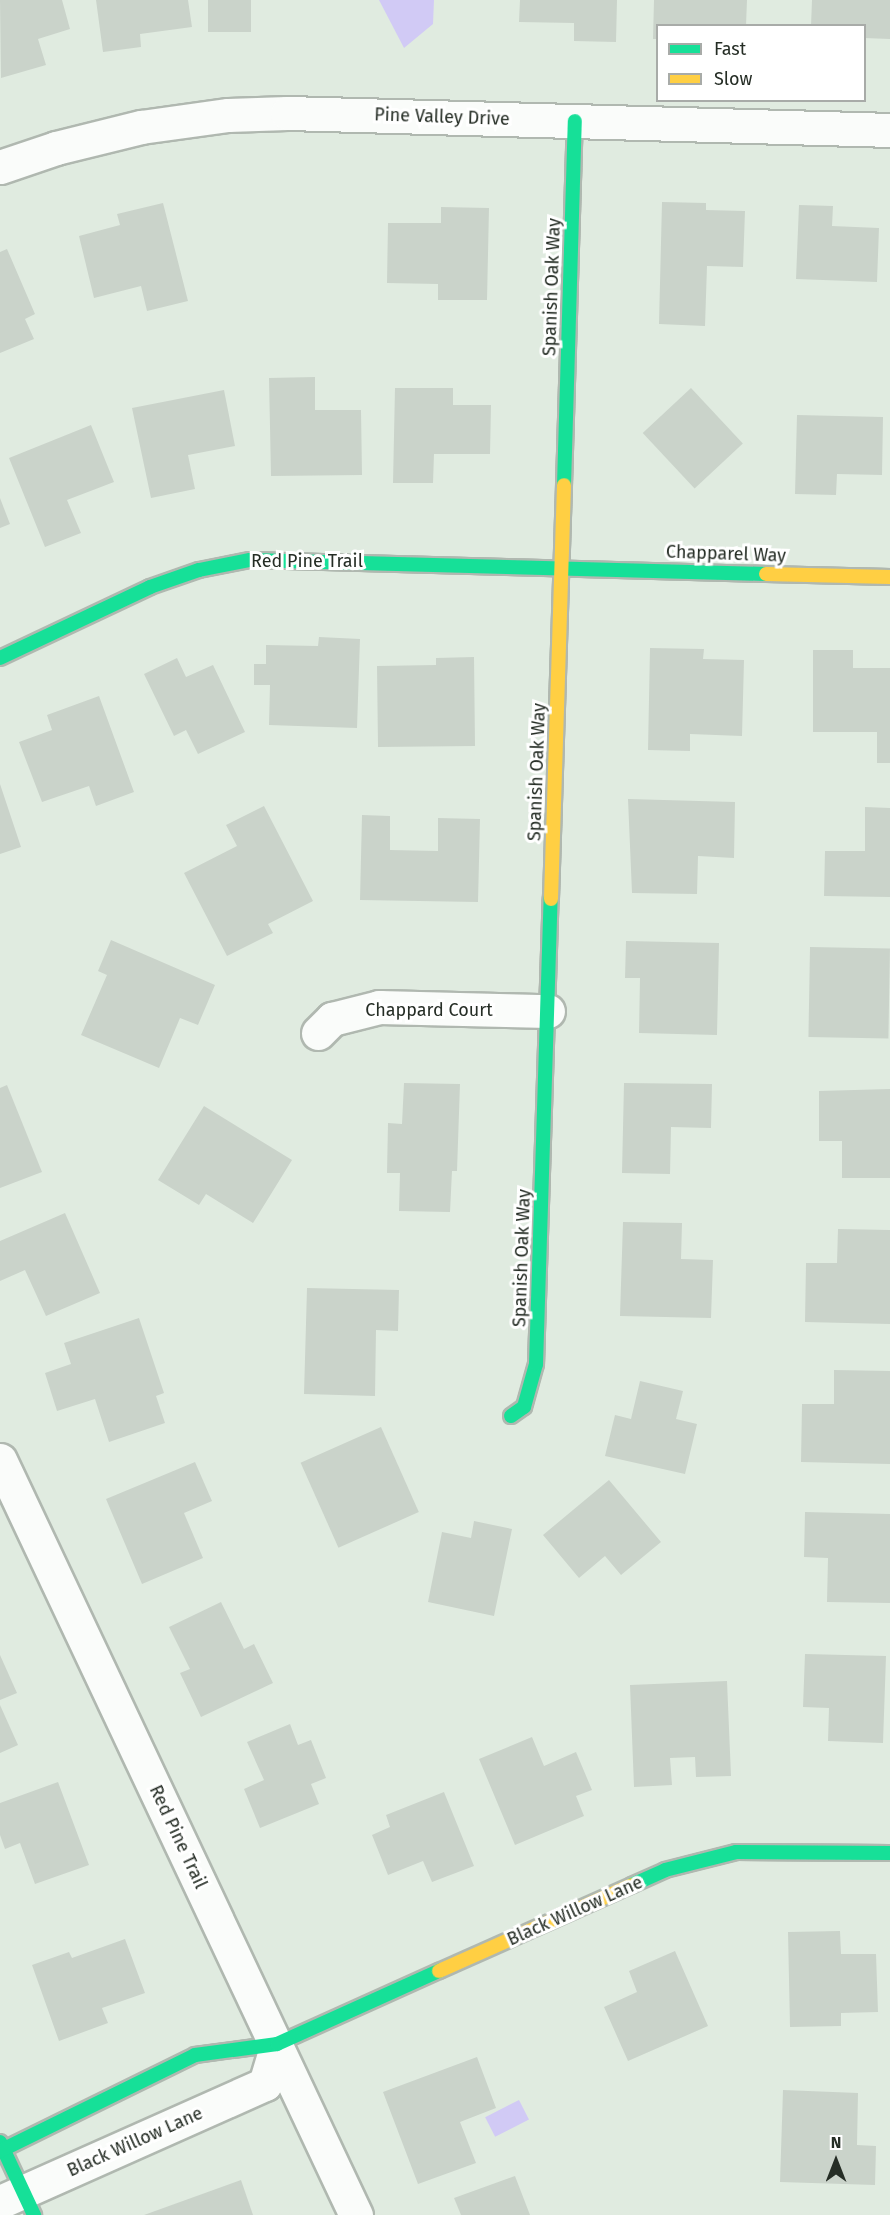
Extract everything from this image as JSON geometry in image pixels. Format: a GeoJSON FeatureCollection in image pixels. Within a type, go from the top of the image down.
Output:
{"type":"FeatureCollection","features":[{"type":"Feature","properties":{"kind":"street","name":"Pine Valley Drive"},"geometry":{"type":"LineString","coordinates":[[0,167],[56,148],[141,127],[228,115],[287,113],[890,130]]}},
{"type":"Feature","properties":{"kind":"street","name":"Spanish Oak Way"},"geometry":{"type":"LineString","coordinates":[[511,1416],[524,1407],[536,1364],[575,121]]}},
{"type":"Feature","properties":{"kind":"street","name":"Red Pine Trail"},"geometry":{"type":"LineString","coordinates":[[0,658],[150,587],[199,570],[250,560],[562,566]]}},
{"type":"Feature","properties":{"kind":"street","name":"Chapparel Way"},"geometry":{"type":"LineString","coordinates":[[562,566],[890,577]]}},
{"type":"Feature","properties":{"kind":"street","name":"Chappard Court"},"geometry":{"type":"LineString","coordinates":[[318,1033],[332,1019],[379,1007],[548,1011]]}},
{"type":"Feature","properties":{"kind":"street","name":"Red Pine Trail"},"geometry":{"type":"LineString","coordinates":[[0,1460],[356,2215]]}},
{"type":"Feature","properties":{"kind":"street","name":"Black Willow Lane"},"geometry":{"type":"LineString","coordinates":[[1,2147],[195,2055],[276,2044],[688,1863],[736,1852],[784,1850],[890,1853]]}},
{"type":"Feature","properties":{"kind":"street","name":"Black Willow Lane"},"geometry":{"type":"LineString","coordinates":[[19,2203],[265,2084],[276,2044]]}},
{"type":"Feature","properties":{"kind":"street"},"geometry":{"type":"LineString","coordinates":[[1,2147],[19,2203]]}},
{"type":"Feature","properties":{"kind":"shaded area"},"geometry":{"type":"Polygon","coordinates":[[[379,0],[434,0],[433,24],[404,48],[379,0]]]}},
{"type":"Feature","properties":{"kind":"shaded area"},"geometry":{"type":"Polygon","coordinates":[[[519,2100],[529,2120],[495,2137],[485,2117],[519,2100]]]}},
{"type":"Feature","properties":{"kind":"building"},"geometry":{"type":"Polygon","coordinates":[[[0,0],[62,0],[70,29],[38,39],[46,65],[1,78],[0,0]]]}},
{"type":"Feature","properties":{"kind":"building"},"geometry":{"type":"Polygon","coordinates":[[[96,0],[188,0],[192,27],[140,34],[141,47],[103,52],[96,0]]]}},
{"type":"Feature","properties":{"kind":"building"},"geometry":{"type":"Polygon","coordinates":[[[208,0],[251,0],[251,32],[208,32],[208,0]]]}},
{"type":"Feature","properties":{"kind":"building"},"geometry":{"type":"Polygon","coordinates":[[[520,0],[617,0],[616,42],[574,41],[574,23],[519,22],[520,0]]]}},
{"type":"Feature","properties":{"kind":"building"},"geometry":{"type":"Polygon","coordinates":[[[654,0],[747,0],[746,24],[656,24],[656,39],[653,39],[654,0]]]}},
{"type":"Feature","properties":{"kind":"building"},"geometry":{"type":"Polygon","coordinates":[[[812,0],[890,0],[890,39],[866,38],[866,24],[811,24],[812,0]]]}},
{"type":"Feature","properties":{"kind":"building"},"geometry":{"type":"Polygon","coordinates":[[[662,202],[706,203],[706,210],[745,211],[743,267],[707,266],[705,326],[659,324],[662,202]]]}},
{"type":"Feature","properties":{"kind":"building"},"geometry":{"type":"Polygon","coordinates":[[[163,203],[188,301],[147,311],[141,286],[94,298],[79,236],[120,225],[117,214],[163,203]]]}},
{"type":"Feature","properties":{"kind":"building"},"geometry":{"type":"Polygon","coordinates":[[[799,205],[833,206],[832,226],[879,228],[877,282],[796,279],[799,205]]]}},
{"type":"Feature","properties":{"kind":"building"},"geometry":{"type":"Polygon","coordinates":[[[441,207],[489,208],[487,300],[438,300],[438,284],[387,283],[388,223],[441,223],[441,207]]]}},
{"type":"Feature","properties":{"kind":"building"},"geometry":{"type":"Polygon","coordinates":[[[7,249],[35,314],[25,319],[34,339],[0,353],[0,252],[7,249]]]}},
{"type":"Feature","properties":{"kind":"building"},"geometry":{"type":"Polygon","coordinates":[[[315,377],[315,410],[361,410],[362,475],[271,476],[269,378],[315,377]]]}},
{"type":"Feature","properties":{"kind":"building"},"geometry":{"type":"Polygon","coordinates":[[[395,388],[453,388],[453,405],[491,405],[490,454],[434,454],[433,483],[393,483],[395,388]]]}},
{"type":"Feature","properties":{"kind":"building"},"geometry":{"type":"Polygon","coordinates":[[[691,388],[743,444],[695,489],[643,433],[691,388]]]}},
{"type":"Feature","properties":{"kind":"building"},"geometry":{"type":"Polygon","coordinates":[[[224,390],[235,446],[188,455],[195,489],[151,498],[132,408],[224,390]]]}},
{"type":"Feature","properties":{"kind":"building"},"geometry":{"type":"Polygon","coordinates":[[[797,415],[883,417],[882,475],[837,474],[836,495],[795,494],[797,415]]]}},
{"type":"Feature","properties":{"kind":"building"},"geometry":{"type":"Polygon","coordinates":[[[91,425],[114,482],[67,500],[81,533],[45,547],[9,458],[91,425]]]}},
{"type":"Feature","properties":{"kind":"building"},"geometry":{"type":"Polygon","coordinates":[[[0,498],[10,524],[0,528],[0,498]]]}},
{"type":"Feature","properties":{"kind":"building"},"geometry":{"type":"Polygon","coordinates":[[[319,637],[360,639],[357,728],[269,725],[270,685],[254,685],[254,664],[266,664],[266,645],[318,646],[319,637]]]}},
{"type":"Feature","properties":{"kind":"building"},"geometry":{"type":"Polygon","coordinates":[[[650,648],[704,649],[703,659],[744,660],[742,736],[690,734],[690,751],[648,750],[650,648]]]}},
{"type":"Feature","properties":{"kind":"building"},"geometry":{"type":"Polygon","coordinates":[[[813,650],[853,650],[853,668],[890,668],[890,763],[877,763],[877,732],[813,732],[813,650]]]}},
{"type":"Feature","properties":{"kind":"building"},"geometry":{"type":"Polygon","coordinates":[[[474,657],[475,746],[378,747],[377,666],[436,665],[436,658],[474,657]]]}},
{"type":"Feature","properties":{"kind":"building"},"geometry":{"type":"Polygon","coordinates":[[[177,658],[186,677],[213,665],[245,732],[198,754],[186,730],[174,736],[144,674],[177,658]]]}},
{"type":"Feature","properties":{"kind":"building"},"geometry":{"type":"Polygon","coordinates":[[[99,696],[134,792],[96,806],[89,786],[42,802],[19,742],[52,730],[47,715],[99,696]]]}},
{"type":"Feature","properties":{"kind":"building"},"geometry":{"type":"Polygon","coordinates":[[[0,784],[21,847],[0,854],[0,784]]]}},
{"type":"Feature","properties":{"kind":"building"},"geometry":{"type":"Polygon","coordinates":[[[628,799],[735,802],[734,858],[698,856],[697,894],[632,893],[628,799]]]}},
{"type":"Feature","properties":{"kind":"building"},"geometry":{"type":"Polygon","coordinates":[[[264,806],[313,901],[268,924],[273,933],[227,956],[184,873],[237,846],[226,825],[264,806]]]}},
{"type":"Feature","properties":{"kind":"building"},"geometry":{"type":"Polygon","coordinates":[[[865,807],[890,808],[890,897],[824,896],[825,851],[865,851],[865,807]]]}},
{"type":"Feature","properties":{"kind":"building"},"geometry":{"type":"Polygon","coordinates":[[[362,815],[390,816],[390,850],[438,851],[438,818],[480,819],[478,902],[360,900],[362,815]]]}},
{"type":"Feature","properties":{"kind":"building"},"geometry":{"type":"Polygon","coordinates":[[[111,940],[215,985],[198,1025],[180,1018],[159,1068],[81,1035],[107,975],[98,971],[111,940]]]}},
{"type":"Feature","properties":{"kind":"building"},"geometry":{"type":"Polygon","coordinates":[[[626,941],[719,943],[717,1035],[639,1033],[640,978],[625,978],[626,941]]]}},
{"type":"Feature","properties":{"kind":"building"},"geometry":{"type":"Polygon","coordinates":[[[810,947],[890,948],[888,1038],[808,1037],[810,947]]]}},
{"type":"Feature","properties":{"kind":"building"},"geometry":{"type":"Polygon","coordinates":[[[404,1083],[460,1084],[457,1171],[452,1171],[450,1212],[399,1211],[400,1173],[387,1173],[388,1123],[402,1124],[404,1083]]]}},
{"type":"Feature","properties":{"kind":"building"},"geometry":{"type":"Polygon","coordinates":[[[624,1083],[712,1084],[711,1128],[671,1127],[670,1174],[622,1173],[624,1083]]]}},
{"type":"Feature","properties":{"kind":"building"},"geometry":{"type":"Polygon","coordinates":[[[7,1085],[42,1172],[0,1188],[0,1088],[7,1085]]]}},
{"type":"Feature","properties":{"kind":"building"},"geometry":{"type":"Polygon","coordinates":[[[890,1089],[890,1178],[842,1178],[842,1141],[819,1141],[819,1091],[890,1089]]]}},
{"type":"Feature","properties":{"kind":"building"},"geometry":{"type":"Polygon","coordinates":[[[204,1106],[292,1160],[253,1223],[206,1194],[199,1205],[158,1180],[204,1106]]]}},
{"type":"Feature","properties":{"kind":"building"},"geometry":{"type":"Polygon","coordinates":[[[65,1213],[100,1293],[46,1316],[25,1270],[0,1281],[0,1241],[65,1213]]]}},
{"type":"Feature","properties":{"kind":"building"},"geometry":{"type":"Polygon","coordinates":[[[623,1222],[682,1223],[681,1259],[713,1260],[711,1318],[620,1316],[623,1222]]]}},
{"type":"Feature","properties":{"kind":"building"},"geometry":{"type":"Polygon","coordinates":[[[838,1229],[890,1230],[890,1324],[805,1322],[806,1263],[837,1263],[838,1229]]]}},
{"type":"Feature","properties":{"kind":"building"},"geometry":{"type":"Polygon","coordinates":[[[307,1288],[399,1290],[398,1331],[376,1330],[375,1396],[304,1394],[307,1288]]]}},
{"type":"Feature","properties":{"kind":"building"},"geometry":{"type":"Polygon","coordinates":[[[139,1318],[164,1393],[156,1396],[165,1423],[109,1442],[95,1399],[57,1411],[45,1373],[71,1364],[64,1343],[139,1318]]]}},
{"type":"Feature","properties":{"kind":"building"},"geometry":{"type":"Polygon","coordinates":[[[834,1370],[890,1371],[890,1464],[801,1462],[802,1404],[834,1404],[834,1370]]]}},
{"type":"Feature","properties":{"kind":"building"},"geometry":{"type":"Polygon","coordinates":[[[640,1381],[683,1391],[676,1419],[697,1424],[685,1474],[605,1456],[615,1415],[631,1419],[640,1381]]]}},
{"type":"Feature","properties":{"kind":"building"},"geometry":{"type":"Polygon","coordinates":[[[381,1427],[419,1512],[338,1548],[301,1463],[381,1427]]]}},
{"type":"Feature","properties":{"kind":"building"},"geometry":{"type":"Polygon","coordinates":[[[195,1462],[212,1501],[184,1513],[203,1558],[142,1584],[106,1499],[195,1462]]]}},
{"type":"Feature","properties":{"kind":"building"},"geometry":{"type":"Polygon","coordinates":[[[609,1480],[661,1542],[621,1575],[605,1556],[579,1578],[543,1535],[609,1480]]]}},
{"type":"Feature","properties":{"kind":"building"},"geometry":{"type":"Polygon","coordinates":[[[805,1512],[890,1514],[890,1603],[827,1602],[828,1558],[804,1557],[805,1512]]]}},
{"type":"Feature","properties":{"kind":"building"},"geometry":{"type":"Polygon","coordinates":[[[474,1521],[512,1529],[494,1616],[428,1602],[442,1532],[471,1538],[474,1521]]]}},
{"type":"Feature","properties":{"kind":"building"},"geometry":{"type":"Polygon","coordinates":[[[221,1602],[244,1649],[254,1644],[273,1683],[201,1717],[180,1673],[190,1669],[169,1627],[221,1602]]]}},
{"type":"Feature","properties":{"kind":"building"},"geometry":{"type":"Polygon","coordinates":[[[805,1654],[886,1656],[883,1743],[828,1741],[829,1708],[803,1707],[805,1654]]]}},
{"type":"Feature","properties":{"kind":"building"},"geometry":{"type":"Polygon","coordinates":[[[0,1655],[17,1693],[0,1700],[0,1655]]]}},
{"type":"Feature","properties":{"kind":"building"},"geometry":{"type":"Polygon","coordinates":[[[727,1681],[731,1776],[696,1777],[695,1757],[670,1758],[672,1785],[634,1787],[630,1685],[727,1681]]]}},
{"type":"Feature","properties":{"kind":"building"},"geometry":{"type":"Polygon","coordinates":[[[0,1705],[18,1745],[0,1753],[0,1705]]]}},
{"type":"Feature","properties":{"kind":"building"},"geometry":{"type":"Polygon","coordinates":[[[290,1724],[298,1745],[311,1740],[326,1778],[311,1784],[319,1804],[260,1828],[244,1789],[264,1780],[247,1742],[290,1724]]]}},
{"type":"Feature","properties":{"kind":"building"},"geometry":{"type":"Polygon","coordinates":[[[532,1737],[544,1766],[576,1752],[592,1790],[576,1796],[584,1816],[515,1845],[479,1759],[532,1737]]]}},
{"type":"Feature","properties":{"kind":"building"},"geometry":{"type":"Polygon","coordinates":[[[58,1782],[89,1865],[35,1884],[20,1843],[5,1849],[0,1835],[0,1803],[58,1782]]]}},
{"type":"Feature","properties":{"kind":"building"},"geometry":{"type":"Polygon","coordinates":[[[444,1792],[474,1866],[432,1882],[423,1861],[388,1875],[372,1835],[390,1827],[386,1815],[444,1792]]]}},
{"type":"Feature","properties":{"kind":"building"},"geometry":{"type":"Polygon","coordinates":[[[840,1931],[841,1954],[876,1954],[878,2012],[841,2013],[841,2026],[790,2027],[788,1932],[840,1931]]]}},
{"type":"Feature","properties":{"kind":"building"},"geometry":{"type":"Polygon","coordinates":[[[125,1939],[145,1993],[102,2008],[108,2023],[59,2041],[32,1965],[69,1952],[72,1958],[125,1939]]]}},
{"type":"Feature","properties":{"kind":"building"},"geometry":{"type":"Polygon","coordinates":[[[675,1951],[708,2026],[628,2061],[604,2007],[637,1992],[629,1971],[675,1951]]]}},
{"type":"Feature","properties":{"kind":"building"},"geometry":{"type":"Polygon","coordinates":[[[477,2057],[496,2108],[460,2122],[476,2163],[418,2184],[383,2092],[477,2057]]]}},
{"type":"Feature","properties":{"kind":"building"},"geometry":{"type":"Polygon","coordinates":[[[783,2090],[858,2093],[857,2145],[876,2146],[875,2185],[780,2182],[783,2090]]]}},
{"type":"Feature","properties":{"kind":"building"},"geometry":{"type":"Polygon","coordinates":[[[515,2176],[530,2215],[461,2215],[454,2198],[515,2176]]]}},
{"type":"Feature","properties":{"kind":"building"},"geometry":{"type":"Polygon","coordinates":[[[241,2180],[253,2215],[144,2215],[241,2180]]]}},
{"type":"Feature","properties":{"kind":"traffic: fast"},"geometry":{"type":"LineString","coordinates":[[564,485],[575,121]]}},
{"type":"Feature","properties":{"kind":"traffic: fast"},"geometry":{"type":"LineString","coordinates":[[0,658],[150,587],[199,570],[250,560],[766,574]]}},
{"type":"Feature","properties":{"kind":"traffic: fast"},"geometry":{"type":"LineString","coordinates":[[511,1416],[524,1407],[536,1364],[551,899]]}},
{"type":"Feature","properties":{"kind":"traffic: fast"},"geometry":{"type":"LineString","coordinates":[[632,1885],[665,1870],[736,1852],[890,1853]]}},
{"type":"Feature","properties":{"kind":"traffic: fast"},"geometry":{"type":"LineString","coordinates":[[0,2151],[195,2055],[277,2044],[439,1971]]}},
{"type":"Feature","properties":{"kind":"traffic: fast"},"geometry":{"type":"LineString","coordinates":[[0,2142],[34,2215]]}},
{"type":"Feature","properties":{"kind":"traffic: slow"},"geometry":{"type":"LineString","coordinates":[[551,899],[564,485]]}},
{"type":"Feature","properties":{"kind":"traffic: slow"},"geometry":{"type":"LineString","coordinates":[[766,574],[890,577]]}},
{"type":"Feature","properties":{"kind":"traffic: slow"},"geometry":{"type":"LineString","coordinates":[[439,1971],[632,1885]]}}]}
